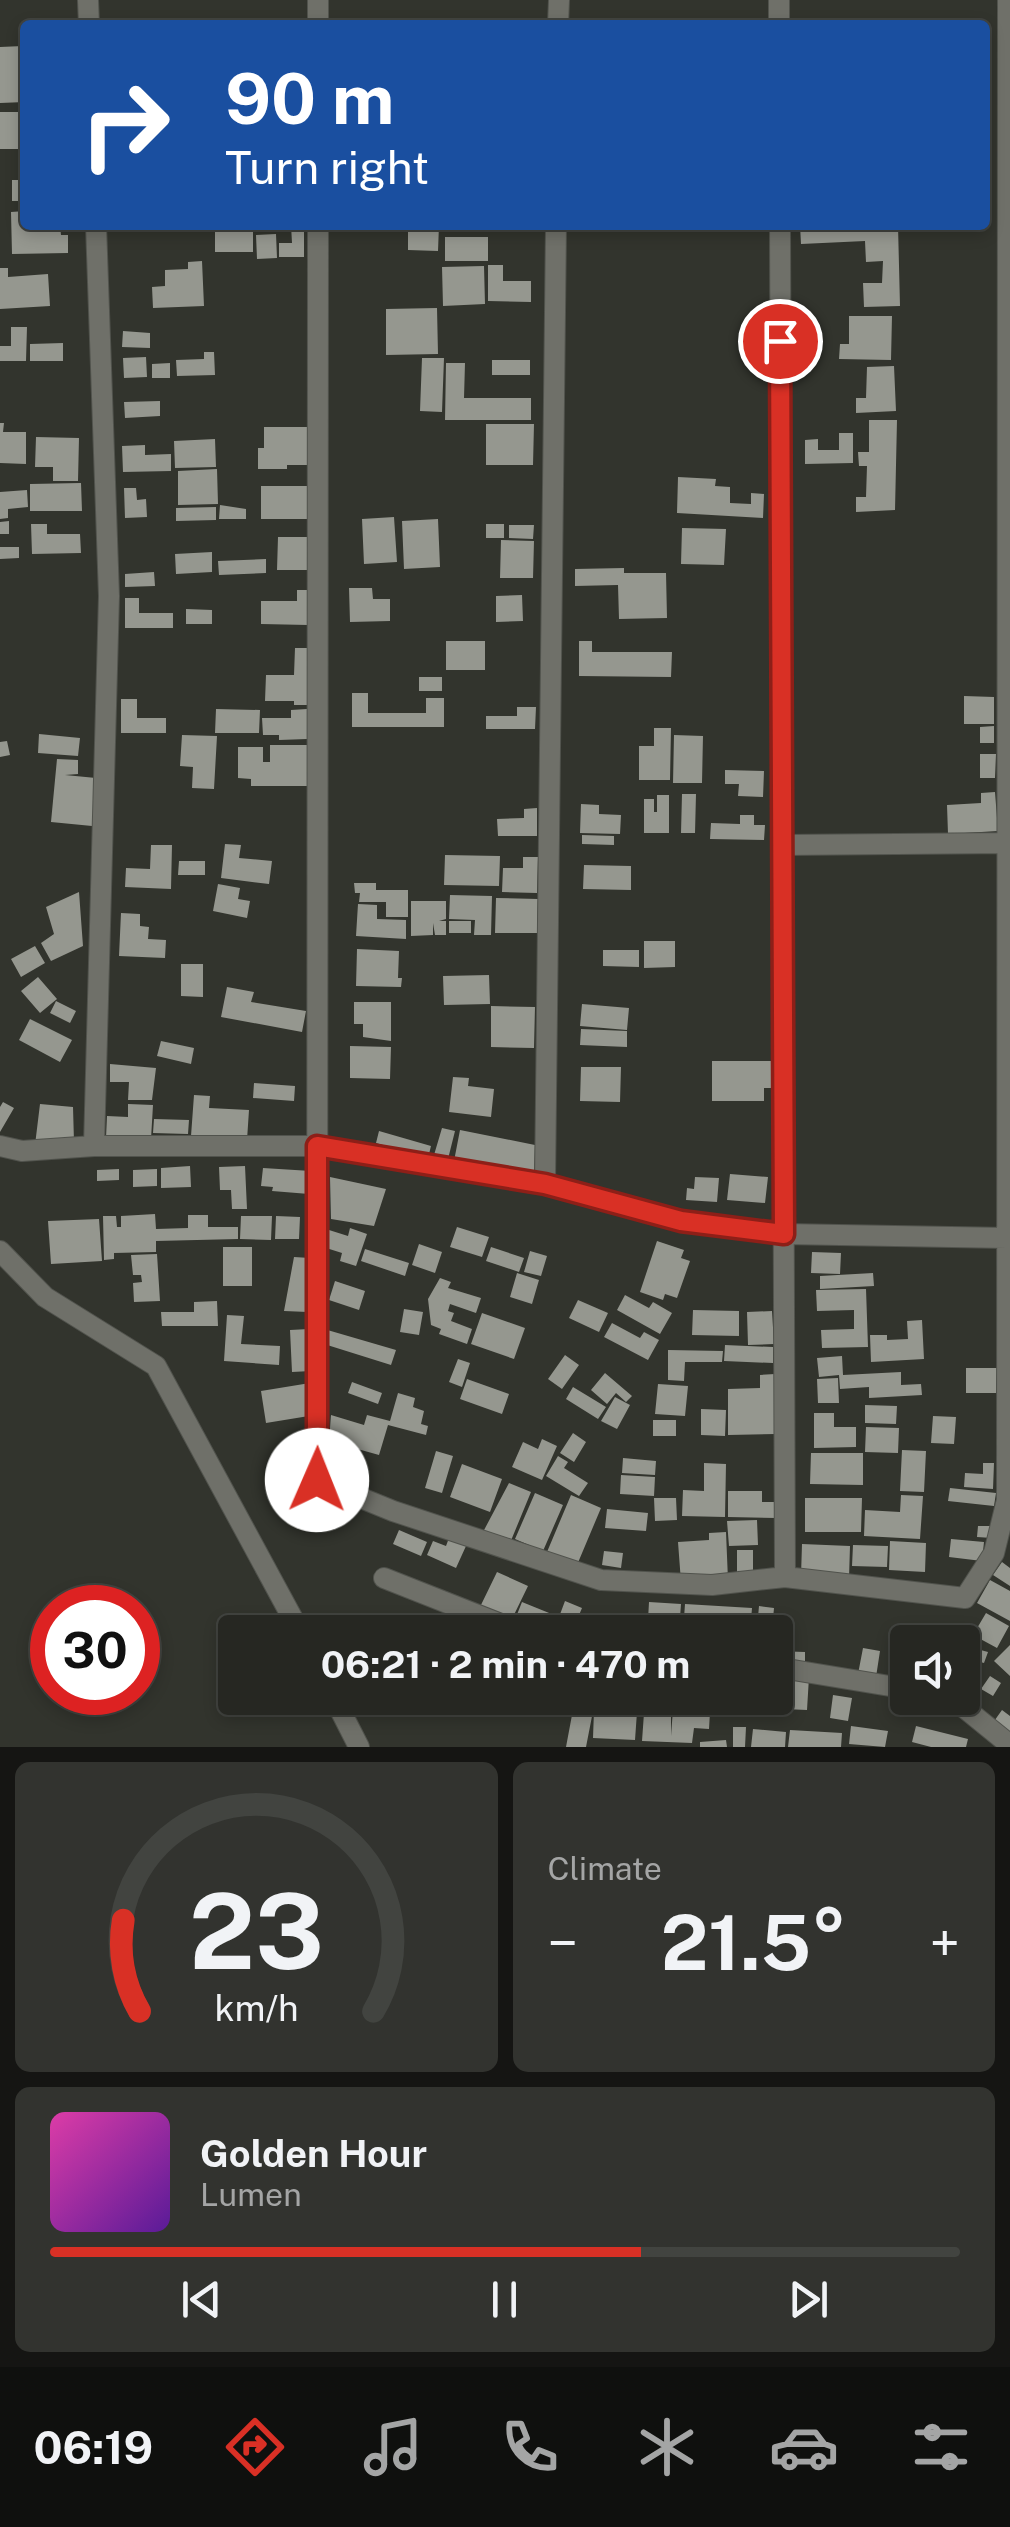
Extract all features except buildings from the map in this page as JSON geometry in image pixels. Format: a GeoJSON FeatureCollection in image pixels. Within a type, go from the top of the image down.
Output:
{"type":"FeatureCollection","features":[{"type":"Feature","properties":{"kind":"street"},"geometry":{"type":"LineString","coordinates":[[318,230],[317,1480],[393,1511],[601,1580],[712,1585],[785,1577],[965,1598],[994,1552],[1007,1500],[1008,0]]}},
{"type":"Feature","properties":{"kind":"street"},"geometry":{"type":"LineString","coordinates":[[94,1146],[110,596],[96,230]]}},
{"type":"Feature","properties":{"kind":"street"},"geometry":{"type":"LineString","coordinates":[[545,1184],[556,230]]}},
{"type":"Feature","properties":{"kind":"street"},"geometry":{"type":"LineString","coordinates":[[780,230],[785,1577]]}},
{"type":"Feature","properties":{"kind":"street"},"geometry":{"type":"LineString","coordinates":[[782,845],[1009,843]]}},
{"type":"Feature","properties":{"kind":"street"},"geometry":{"type":"LineString","coordinates":[[0,1146],[22,1151],[94,1146],[317,1146],[545,1184],[681,1221],[784,1234],[1007,1238]]}},
{"type":"Feature","properties":{"kind":"street"},"geometry":{"type":"LineString","coordinates":[[0,1251],[45,1296],[156,1366],[291,1615]]}},
{"type":"Feature","properties":{"kind":"street"},"geometry":{"type":"LineString","coordinates":[[384,1578],[478,1615]]}},
{"type":"Feature","properties":{"kind":"street"},"geometry":{"type":"LineString","coordinates":[[793,1671],[890,1686]]}},
{"type":"Feature","properties":{"kind":"street"},"geometry":{"type":"LineString","coordinates":[[343,1715],[359,1747]]}},
{"type":"Feature","properties":{"kind":"street"},"geometry":{"type":"LineString","coordinates":[[973,1715],[1010,1745]]}},
{"type":"Feature","properties":{"kind":"route"},"geometry":{"type":"LineString","coordinates":[[317,1480],[317,1146],[545,1184],[681,1221],[784,1234],[780,341]]}}]}
